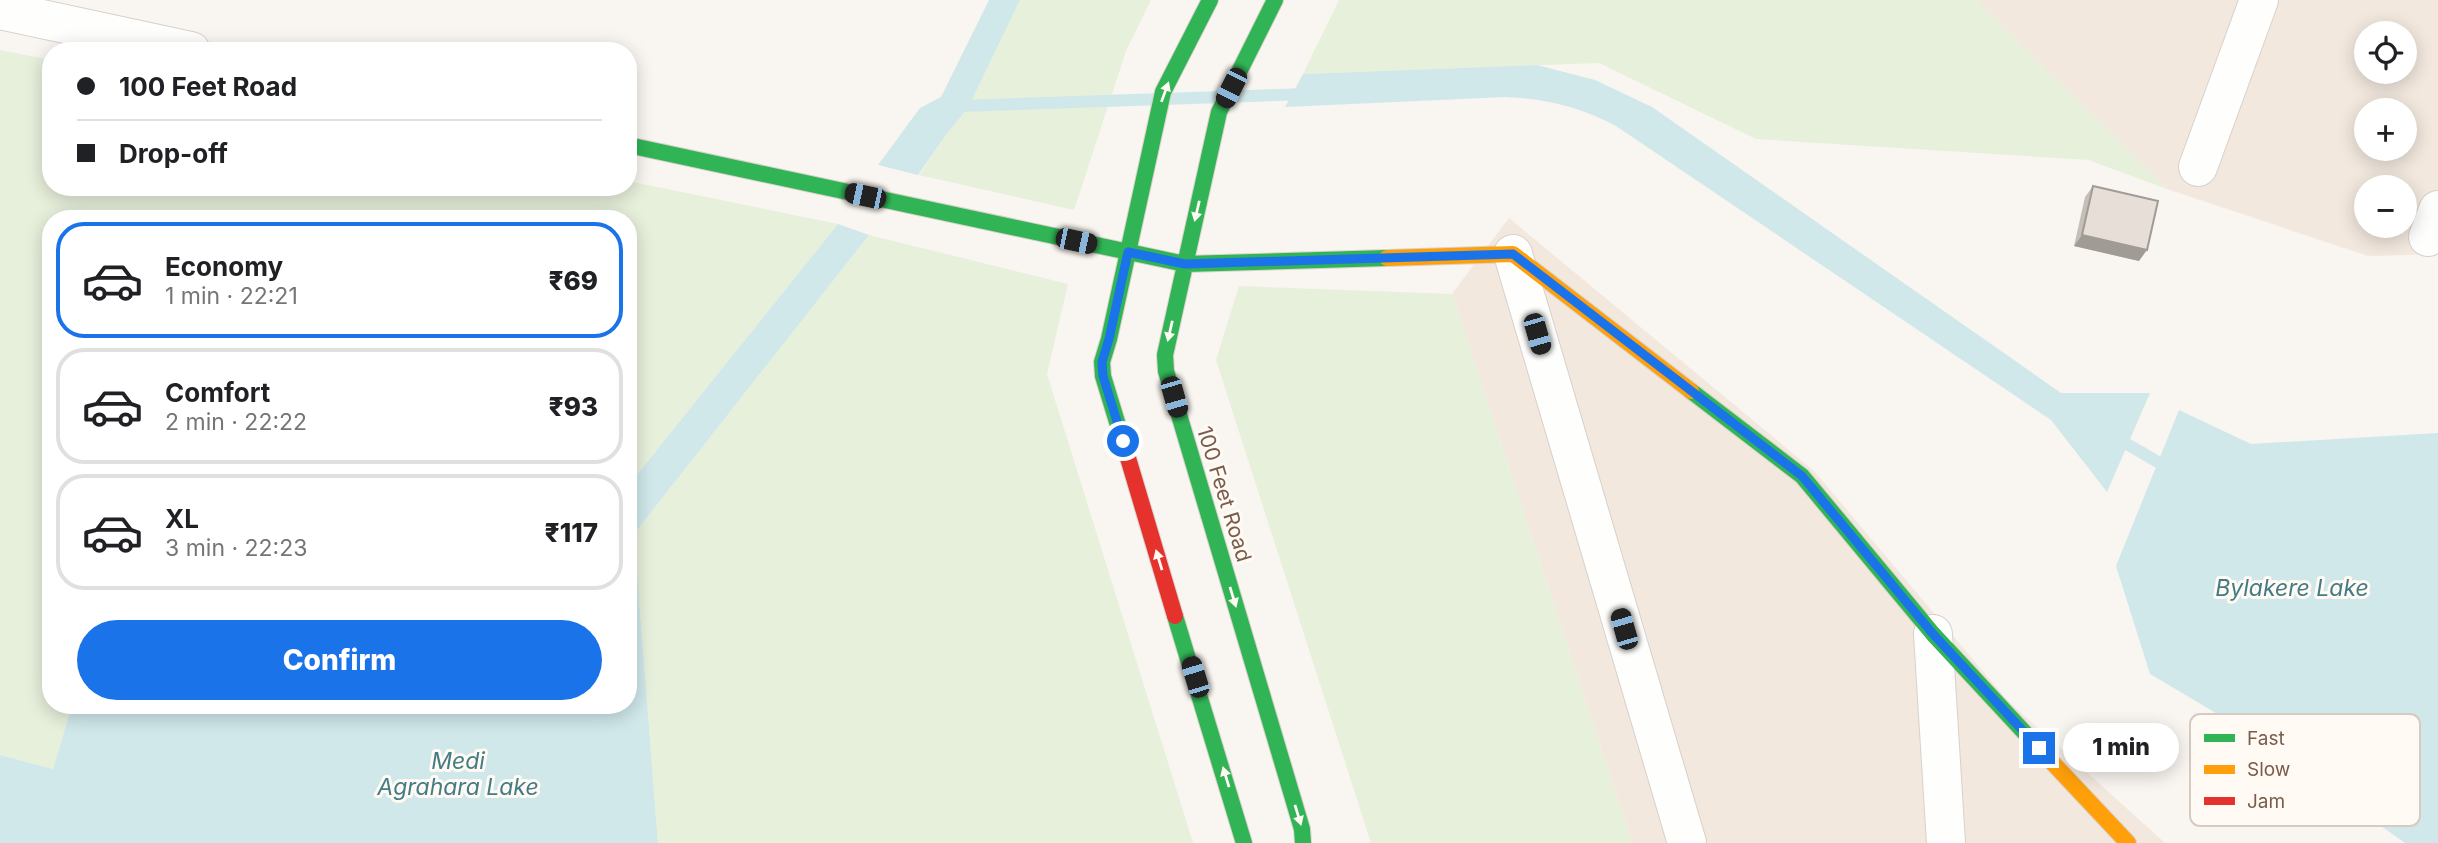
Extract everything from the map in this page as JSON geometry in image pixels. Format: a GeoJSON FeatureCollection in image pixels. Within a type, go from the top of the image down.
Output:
{"type":"FeatureCollection","features":[{"type":"Feature","properties":{"kind":"main road"},"geometry":{"type":"LineString","coordinates":[[1210,0],[1163,92],[1109,339],[1103,355],[1103,376],[1244,843]]}},
{"type":"Feature","properties":{"kind":"main road","name":"100 Feet Road"},"geometry":{"type":"LineString","coordinates":[[1275,0],[1219,112],[1165,355],[1166,371],[1302,829],[1303,843]]}},
{"type":"Feature","properties":{"kind":"main road"},"geometry":{"type":"LineString","coordinates":[[637,147],[1185,264],[1513,254],[1802,476],[1933,634],[2128,843]]}},
{"type":"Feature","properties":{"kind":"street"},"geometry":{"type":"LineString","coordinates":[[2198,167],[2259,0]]}},
{"type":"Feature","properties":{"kind":"street"},"geometry":{"type":"LineString","coordinates":[[0,10],[149,42]]}},
{"type":"Feature","properties":{"kind":"street"},"geometry":{"type":"LineString","coordinates":[[1513,254],[1687,843]]}},
{"type":"Feature","properties":{"kind":"street"},"geometry":{"type":"LineString","coordinates":[[1933,634],[1937,842]]}},
{"type":"Feature","properties":{"kind":"shaded area"},"geometry":{"type":"Polygon","coordinates":[[[1976,0],[2438,0],[2438,254],[2368,256],[2167,189],[1976,0]]]}},
{"type":"Feature","properties":{"kind":"shaded area"},"geometry":{"type":"Polygon","coordinates":[[[1509,218],[1814,471],[2008,701],[2165,843],[1632,843],[1452,294],[1509,218]]]}},
{"type":"Feature","properties":{"kind":"green space"},"geometry":{"type":"Polygon","coordinates":[[[1020,0],[1151,0],[1126,51],[1074,210],[919,175],[968,108],[1020,0]]]}},
{"type":"Feature","properties":{"kind":"green space"},"geometry":{"type":"Polygon","coordinates":[[[1339,0],[1976,0],[2167,189],[2088,160],[1756,139],[1599,63],[1303,74],[1339,0]]]}},
{"type":"Feature","properties":{"kind":"green space"},"geometry":{"type":"Polygon","coordinates":[[[0,50],[42,58],[42,196],[637,196],[637,183],[838,224],[637,475],[637,210],[42,210],[42,714],[69,714],[53,769],[0,755],[0,50]]]}},
{"type":"Feature","properties":{"kind":"green space"},"geometry":{"type":"Polygon","coordinates":[[[869,235],[1068,284],[1047,374],[1193,843],[658,843],[637,573],[637,530],[869,235]]]}},
{"type":"Feature","properties":{"kind":"green space"},"geometry":{"type":"Polygon","coordinates":[[[1239,286],[1452,294],[1632,843],[1371,843],[1216,360],[1239,286]]]}},
{"type":"Feature","properties":{"kind":"water"},"geometry":{"type":"Polygon","coordinates":[[[989,0],[1020,0],[968,108],[918,175],[878,165],[920,108],[941,97],[989,0]]]}},
{"type":"Feature","properties":{"kind":"water"},"geometry":{"type":"Polygon","coordinates":[[[1537,65],[1595,80],[1652,107],[2061,393],[2150,393],[2107,492],[2051,420],[1603,119],[1563,105],[1506,97],[1285,107],[1303,74],[1537,65]]]}},
{"type":"Feature","properties":{"kind":"water","name":"Medi Agrahara Lake"},"geometry":{"type":"Polygon","coordinates":[[[838,224],[869,235],[637,530],[637,475],[838,224]]]}},
{"type":"Feature","properties":{"kind":"water","name":"Bylakere Lake"},"geometry":{"type":"Polygon","coordinates":[[[2179,410],[2251,444],[2438,433],[2438,843],[2405,843],[2381,826],[2420,826],[2420,714],[2218,714],[2150,674],[2116,566],[2179,410]]]}},
{"type":"Feature","properties":{"kind":"water","name":"Medi Agrahara Lake"},"geometry":{"type":"Polygon","coordinates":[[[637,573],[658,843],[0,843],[0,755],[53,769],[69,714],[637,714],[637,573]]]}},
{"type":"Feature","properties":{"kind":"building"},"geometry":{"type":"Polygon","coordinates":[[[2093,186],[2158,201],[2147,250],[2082,235],[2093,186]]]}},
{"type":"Feature","properties":{"kind":"waterway"},"geometry":{"type":"LineString","coordinates":[[961,106],[1308,94]]}},
{"type":"Feature","properties":{"kind":"waterway"},"geometry":{"type":"LineString","coordinates":[[2113,436],[2170,469]]}},
{"type":"Feature","properties":{"kind":"traffic: fast"},"geometry":{"type":"LineString","coordinates":[[1128,458],[1103,376],[1102,362],[1163,92],[1210,0]]}},
{"type":"Feature","properties":{"kind":"traffic: fast"},"geometry":{"type":"LineString","coordinates":[[1275,0],[1219,112],[1165,355],[1166,371],[1302,829],[1303,843]]}},
{"type":"Feature","properties":{"kind":"traffic: fast"},"geometry":{"type":"LineString","coordinates":[[637,147],[1185,264],[1387,258]]}},
{"type":"Feature","properties":{"kind":"traffic: fast"},"geometry":{"type":"LineString","coordinates":[[1691,391],[1802,476],[1933,634],[2050,760]]}},
{"type":"Feature","properties":{"kind":"traffic: fast"},"geometry":{"type":"LineString","coordinates":[[1175,616],[1244,843]]}},
{"type":"Feature","properties":{"kind":"traffic: slow"},"geometry":{"type":"LineString","coordinates":[[1387,258],[1513,254],[1691,391]]}},
{"type":"Feature","properties":{"kind":"traffic: slow"},"geometry":{"type":"LineString","coordinates":[[2050,760],[2128,843]]}},
{"type":"Feature","properties":{"kind":"traffic: jam"},"geometry":{"type":"LineString","coordinates":[[1128,458],[1175,616]]}},
{"type":"Feature","properties":{"kind":"route"},"geometry":{"type":"LineString","coordinates":[[1123,441],[1103,376],[1102,362],[1128,252],[1185,264],[1513,254],[1802,476],[1933,634],[2039,748]]}}]}
